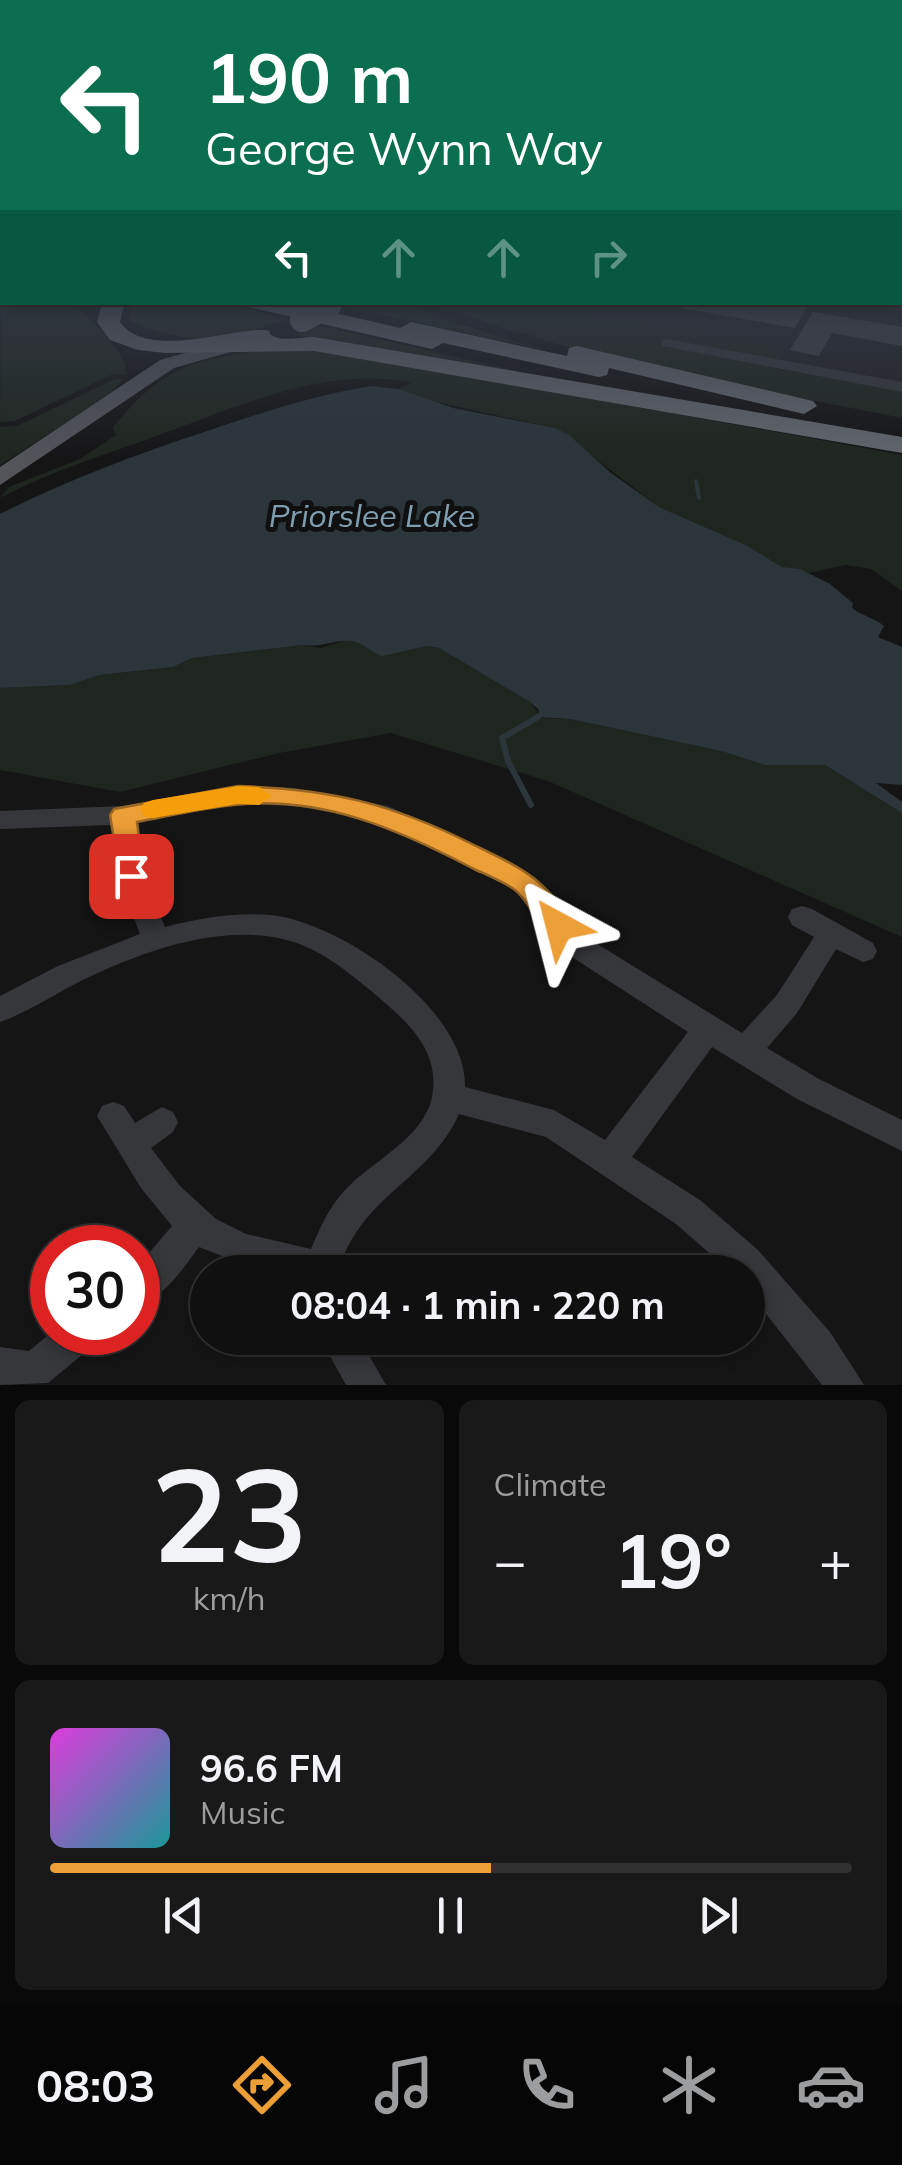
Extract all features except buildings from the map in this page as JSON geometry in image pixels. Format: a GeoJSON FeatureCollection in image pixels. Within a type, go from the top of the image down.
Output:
{"type":"FeatureCollection","features":[{"type":"Feature","properties":{"kind":"highway"},"geometry":{"type":"LineString","coordinates":[[237,345],[261,332]]}},
{"type":"Feature","properties":{"kind":"highway"},"geometry":{"type":"LineString","coordinates":[[392,332],[902,444]]}},
{"type":"Feature","properties":{"kind":"highway"},"geometry":{"type":"LineString","coordinates":[[402,332],[902,430]]}},
{"type":"Feature","properties":{"kind":"highway"},"geometry":{"type":"LineString","coordinates":[[509,332],[635,368],[902,430]]}},
{"type":"Feature","properties":{"kind":"highway"},"geometry":{"type":"LineString","coordinates":[[119,333],[171,348],[314,344],[902,444]]}},
{"type":"Feature","properties":{"kind":"main road"},"geometry":{"type":"LineString","coordinates":[[119,333],[144,357],[129,388]]}},
{"type":"Feature","properties":{"kind":"main road"},"geometry":{"type":"LineString","coordinates":[[0,478],[176,360],[237,345]]}},
{"type":"Feature","properties":{"kind":"street"},"geometry":{"type":"LineString","coordinates":[[667,343],[902,387]]}},
{"type":"Feature","properties":{"kind":"street"},"geometry":{"type":"LineString","coordinates":[[0,820],[123,815],[238,795],[295,797],[379,812],[526,884],[571,942],[626,981],[808,1089],[902,1136]]}},
{"type":"Feature","properties":{"kind":"street"},"geometry":{"type":"LineString","coordinates":[[123,815],[131,876],[156,939]]}},
{"type":"Feature","properties":{"kind":"street"},"geometry":{"type":"LineString","coordinates":[[802,917],[863,951]]}},
{"type":"Feature","properties":{"kind":"street"},"geometry":{"type":"LineString","coordinates":[[6,1006],[156,939],[190,930],[248,924],[307,935],[375,978],[440,1036],[448,1066],[448,1098],[440,1123],[359,1198],[339,1225],[328,1255]]}},
{"type":"Feature","properties":{"kind":"street"},"geometry":{"type":"LineString","coordinates":[[746,1050],[786,1004],[831,933]]}},
{"type":"Feature","properties":{"kind":"street"},"geometry":{"type":"LineString","coordinates":[[611,1159],[708,1028]]}},
{"type":"Feature","properties":{"kind":"street"},"geometry":{"type":"LineString","coordinates":[[448,1098],[554,1125],[688,1212],[746,1262],[818,1345],[845,1385]]}},
{"type":"Feature","properties":{"kind":"street"},"geometry":{"type":"LineString","coordinates":[[162,1122],[121,1131],[146,1172],[195,1225],[243,1250],[272,1255]]}},
{"type":"Feature","properties":{"kind":"street"},"geometry":{"type":"LineString","coordinates":[[160,1270],[195,1225]]}},
{"type":"Feature","properties":{"kind":"street"},"geometry":{"type":"LineString","coordinates":[[0,1366],[35,1370],[54,1355]]}},
{"type":"Feature","properties":{"kind":"street"},"geometry":{"type":"LineString","coordinates":[[348,1355],[367,1385]]}},
{"type":"Feature","properties":{"kind":"shaded area"},"geometry":{"type":"Polygon","coordinates":[[[1,332],[102,332],[123,359],[127,374],[113,374],[15,421],[0,422],[1,332]]]}},
{"type":"Feature","properties":{"kind":"shaded area"},"geometry":{"type":"Polygon","coordinates":[[[161,332],[248,332],[210,339],[161,332]]]}},
{"type":"Feature","properties":{"kind":"shaded area"},"geometry":{"type":"Polygon","coordinates":[[[346,332],[581,386],[297,335],[346,332]]]}},
{"type":"Feature","properties":{"kind":"shaded area"},"geometry":{"type":"Polygon","coordinates":[[[459,332],[484,332],[544,350],[459,332]]]}},
{"type":"Feature","properties":{"kind":"shaded area"},"geometry":{"type":"Polygon","coordinates":[[[515,332],[690,332],[782,348],[773,368],[902,391],[902,418],[723,383],[515,332]]]}},
{"type":"Feature","properties":{"kind":"shaded area"},"geometry":{"type":"Polygon","coordinates":[[[689,332],[901,332],[902,391],[772,367],[781,348],[689,332]]]}},
{"type":"Feature","properties":{"kind":"shaded area"},"geometry":{"type":"Polygon","coordinates":[[[281,347],[345,354],[902,455],[902,591],[871,569],[846,565],[808,573],[782,567],[748,546],[659,507],[555,428],[409,396],[398,389],[411,383],[378,379],[312,385],[245,403],[74,465],[0,498],[9,487],[80,459],[116,435],[113,428],[132,406],[150,389],[186,367],[281,347]]]}},
{"type":"Feature","properties":{"kind":"shaded area"},"geometry":{"type":"Polygon","coordinates":[[[115,379],[124,379],[105,398],[0,465],[0,427],[17,426],[115,379]]]}},
{"type":"Feature","properties":{"kind":"shaded area"},"geometry":{"type":"Polygon","coordinates":[[[346,640],[359,642],[382,655],[427,646],[439,648],[530,702],[542,718],[570,719],[721,751],[765,765],[825,765],[902,813],[902,937],[548,781],[391,733],[279,753],[120,792],[0,770],[0,688],[70,685],[100,675],[173,667],[192,658],[303,645],[321,648],[346,640]]]}},
{"type":"Feature","properties":{"kind":"water","name":"Priorslee Lake"},"geometry":{"type":"Polygon","coordinates":[[[372,386],[398,389],[453,408],[555,428],[659,507],[748,546],[782,567],[800,569],[830,584],[853,603],[852,608],[884,626],[878,637],[902,647],[902,785],[876,783],[902,802],[902,813],[825,765],[765,765],[721,751],[570,719],[538,717],[539,710],[530,702],[439,648],[427,646],[382,656],[356,642],[340,641],[192,658],[173,667],[100,675],[70,685],[0,688],[0,514],[74,480],[175,442],[328,394],[372,386]]]}},
{"type":"Feature","properties":{"kind":"waterway"},"geometry":{"type":"LineString","coordinates":[[696,481],[699,498]]}},
{"type":"Feature","properties":{"kind":"waterway"},"geometry":{"type":"LineString","coordinates":[[531,805],[508,761],[502,738],[538,717]]}},
{"type":"Feature","properties":{"kind":"slow traffic"},"geometry":{"type":"LineString","coordinates":[[153,809],[238,795],[259,796]]}},
{"type":"Feature","properties":{"kind":"route"},"geometry":{"type":"LineString","coordinates":[[131,876],[123,815],[174,803],[238,795],[295,797],[379,812],[416,827],[526,884],[559,926]]}}]}
